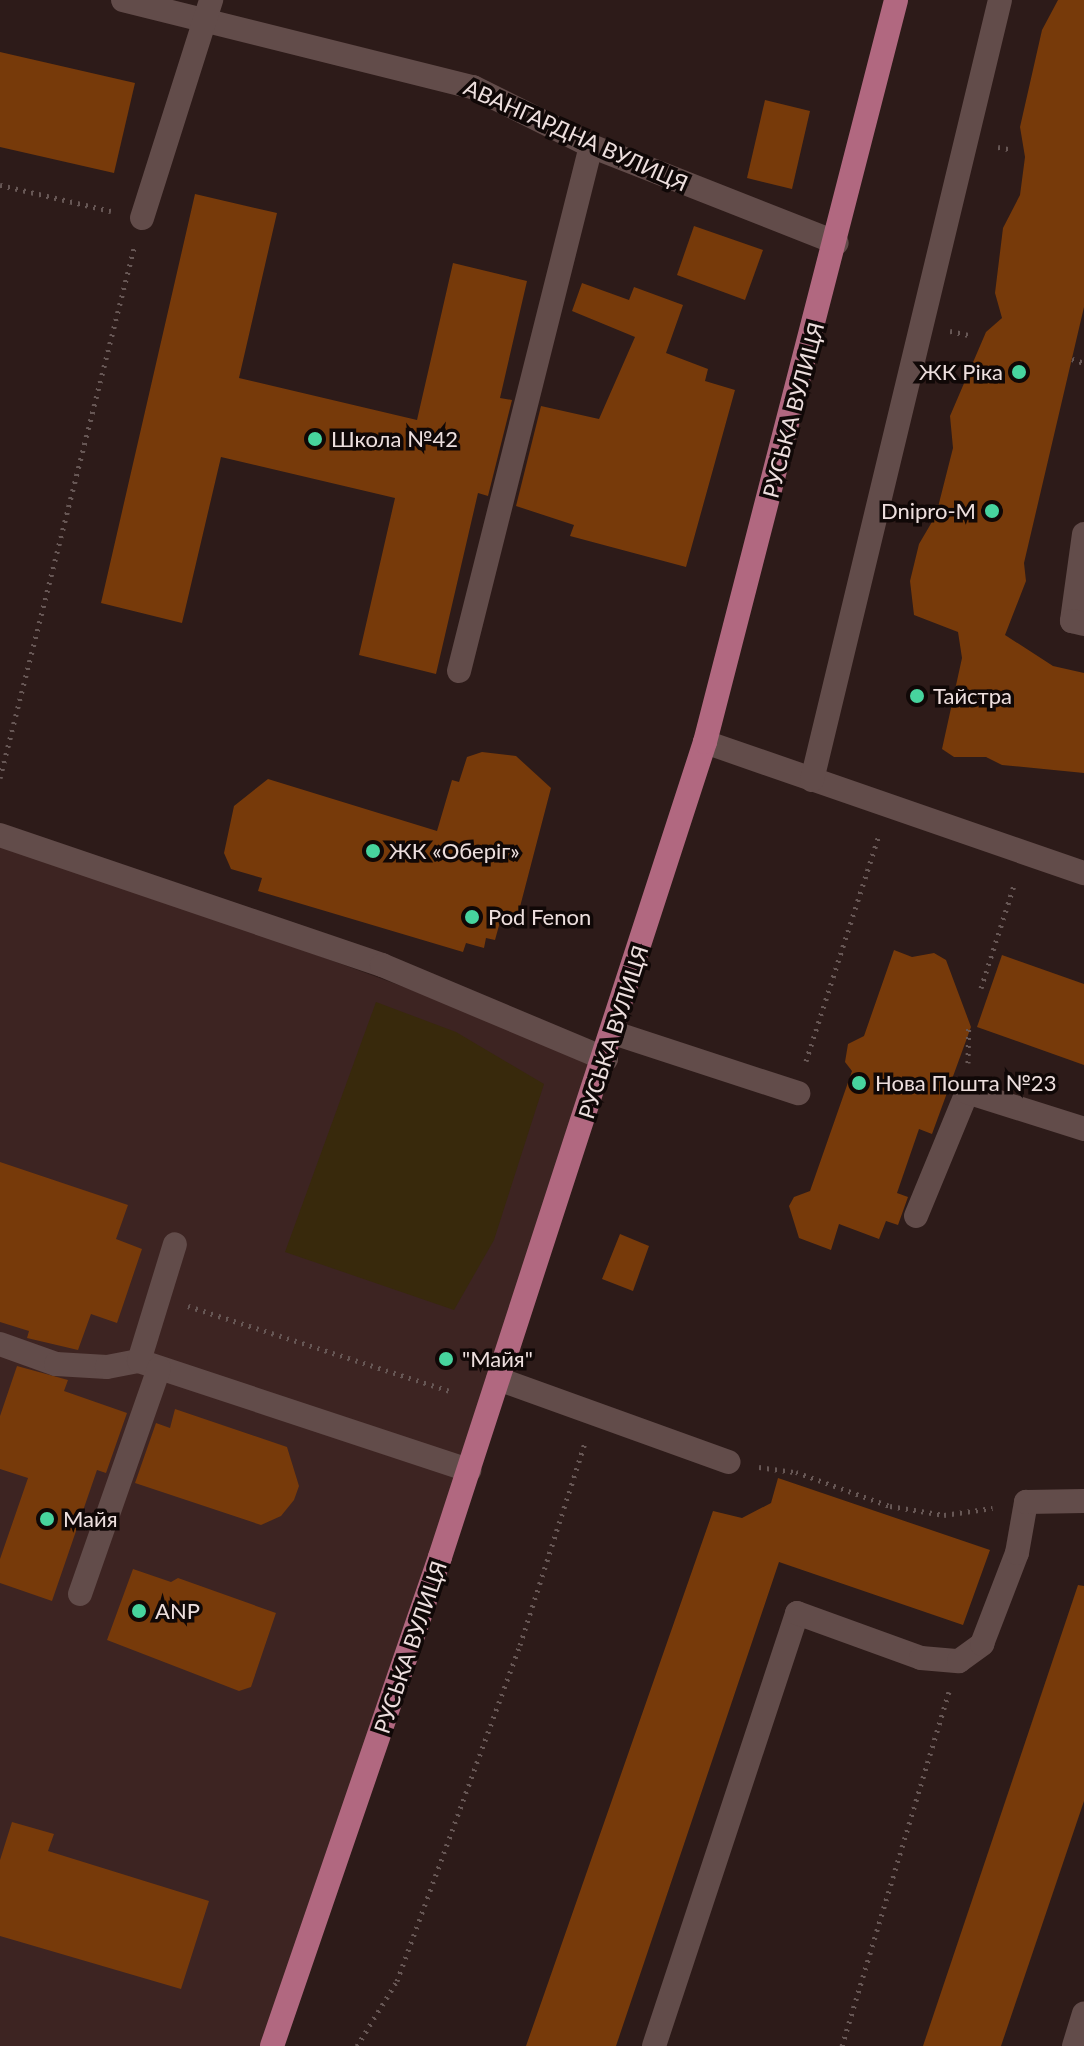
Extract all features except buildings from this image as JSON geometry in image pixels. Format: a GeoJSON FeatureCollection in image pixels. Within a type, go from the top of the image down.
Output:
{"type":"FeatureCollection","features":[{"type":"Feature","properties":{"kind":"main road","name":"РУСЬКА ВУЛИЦЯ"},"geometry":{"type":"LineString","coordinates":[[272,2046],[606,1059],[705,742],[837,243],[896,0]]}},
{"type":"Feature","properties":{"kind":"street","name":"АВАНГАРДНА ВУЛИЦЯ"},"geometry":{"type":"LineString","coordinates":[[123,0],[208,10],[473,87],[591,146],[837,243]]}},
{"type":"Feature","properties":{"kind":"street"},"geometry":{"type":"LineString","coordinates":[[812,780],[1000,0]]}},
{"type":"Feature","properties":{"kind":"street"},"geometry":{"type":"LineString","coordinates":[[142,218],[208,10]]}},
{"type":"Feature","properties":{"kind":"street"},"geometry":{"type":"LineString","coordinates":[[459,671],[591,146]]}},
{"type":"Feature","properties":{"kind":"street"},"geometry":{"type":"LineString","coordinates":[[1084,534],[1072,621],[1084,624]]}},
{"type":"Feature","properties":{"kind":"street"},"geometry":{"type":"LineString","coordinates":[[705,742],[1084,873]]}},
{"type":"Feature","properties":{"kind":"street"},"geometry":{"type":"LineString","coordinates":[[0,835],[354,955],[606,1059]]}},
{"type":"Feature","properties":{"kind":"street"},"geometry":{"type":"LineString","coordinates":[[614,1033],[798,1093]]}},
{"type":"Feature","properties":{"kind":"street"},"geometry":{"type":"LineString","coordinates":[[916,1216],[967,1092],[1084,1129]]}},
{"type":"Feature","properties":{"kind":"street"},"geometry":{"type":"LineString","coordinates":[[80,1594],[149,1365],[159,1296],[175,1244]]}},
{"type":"Feature","properties":{"kind":"street"},"geometry":{"type":"LineString","coordinates":[[0,1344],[56,1364],[107,1367],[149,1365],[469,1470]]}},
{"type":"Feature","properties":{"kind":"street"},"geometry":{"type":"LineString","coordinates":[[498,1379],[729,1462]]}},
{"type":"Feature","properties":{"kind":"street"},"geometry":{"type":"LineString","coordinates":[[654,2046],[797,1613],[921,1658],[959,1661],[982,1644],[1017,1553],[1026,1502],[1084,1501]]}},
{"type":"Feature","properties":{"kind":"street"},"geometry":{"type":"LineString","coordinates":[[1074,2046],[1084,2014]]}},
{"type":"Feature","properties":{"kind":"path"},"geometry":{"type":"LineString","coordinates":[[0,185],[142,218],[0,778]]}},
{"type":"Feature","properties":{"kind":"path"},"geometry":{"type":"LineString","coordinates":[[1072,359],[1084,363]]}},
{"type":"Feature","properties":{"kind":"path"},"geometry":{"type":"LineString","coordinates":[[790,1062],[804,1066],[889,805]]}},
{"type":"Feature","properties":{"kind":"path"},"geometry":{"type":"LineString","coordinates":[[981,988],[1025,851]]}},
{"type":"Feature","properties":{"kind":"path"},"geometry":{"type":"LineString","coordinates":[[159,1296],[453,1392]]}},
{"type":"Feature","properties":{"kind":"path"},"geometry":{"type":"LineString","coordinates":[[357,2046],[397,1981],[444,1855],[594,1414]]}},
{"type":"Feature","properties":{"kind":"path"},"geometry":{"type":"LineString","coordinates":[[729,1462],[796,1472],[890,1506],[944,1515],[1026,1502]]}},
{"type":"Feature","properties":{"kind":"path"},"geometry":{"type":"LineString","coordinates":[[842,2046],[959,1661]]}},
{"type":"Feature","properties":{"kind":"shaded area"},"geometry":{"type":"Polygon","coordinates":[[[0,839],[606,1061],[275,2046],[0,2046],[0,839]]]}},
{"type":"Feature","properties":{"kind":"shaded area"},"geometry":{"type":"Polygon","coordinates":[[[376,1002],[456,1032],[544,1084],[494,1240],[454,1310],[285,1252],[376,1002]]]}},
{"type":"Feature","properties":{"kind":"place","name":"ЖК Ріка"},"geometry":{"type":"Point","coordinates":[1019,372]}},
{"type":"Feature","properties":{"kind":"place","name":"Школа №42"},"geometry":{"type":"Point","coordinates":[315,439]}},
{"type":"Feature","properties":{"kind":"place","name":"Dnipro-M"},"geometry":{"type":"Point","coordinates":[992,511]}},
{"type":"Feature","properties":{"kind":"place","name":"Тайстра"},"geometry":{"type":"Point","coordinates":[917,696]}},
{"type":"Feature","properties":{"kind":"place","name":"ЖК «Оберіг»"},"geometry":{"type":"Point","coordinates":[373,851]}},
{"type":"Feature","properties":{"kind":"place","name":"Pod Fenon"},"geometry":{"type":"Point","coordinates":[472,917]}},
{"type":"Feature","properties":{"kind":"place","name":"Нова Пошта №23"},"geometry":{"type":"Point","coordinates":[859,1083]}},
{"type":"Feature","properties":{"kind":"place","name":"\"Майя\""},"geometry":{"type":"Point","coordinates":[446,1359]}},
{"type":"Feature","properties":{"kind":"place","name":"Майя"},"geometry":{"type":"Point","coordinates":[47,1519]}},
{"type":"Feature","properties":{"kind":"place","name":"ANP"},"geometry":{"type":"Point","coordinates":[139,1611]}}]}
